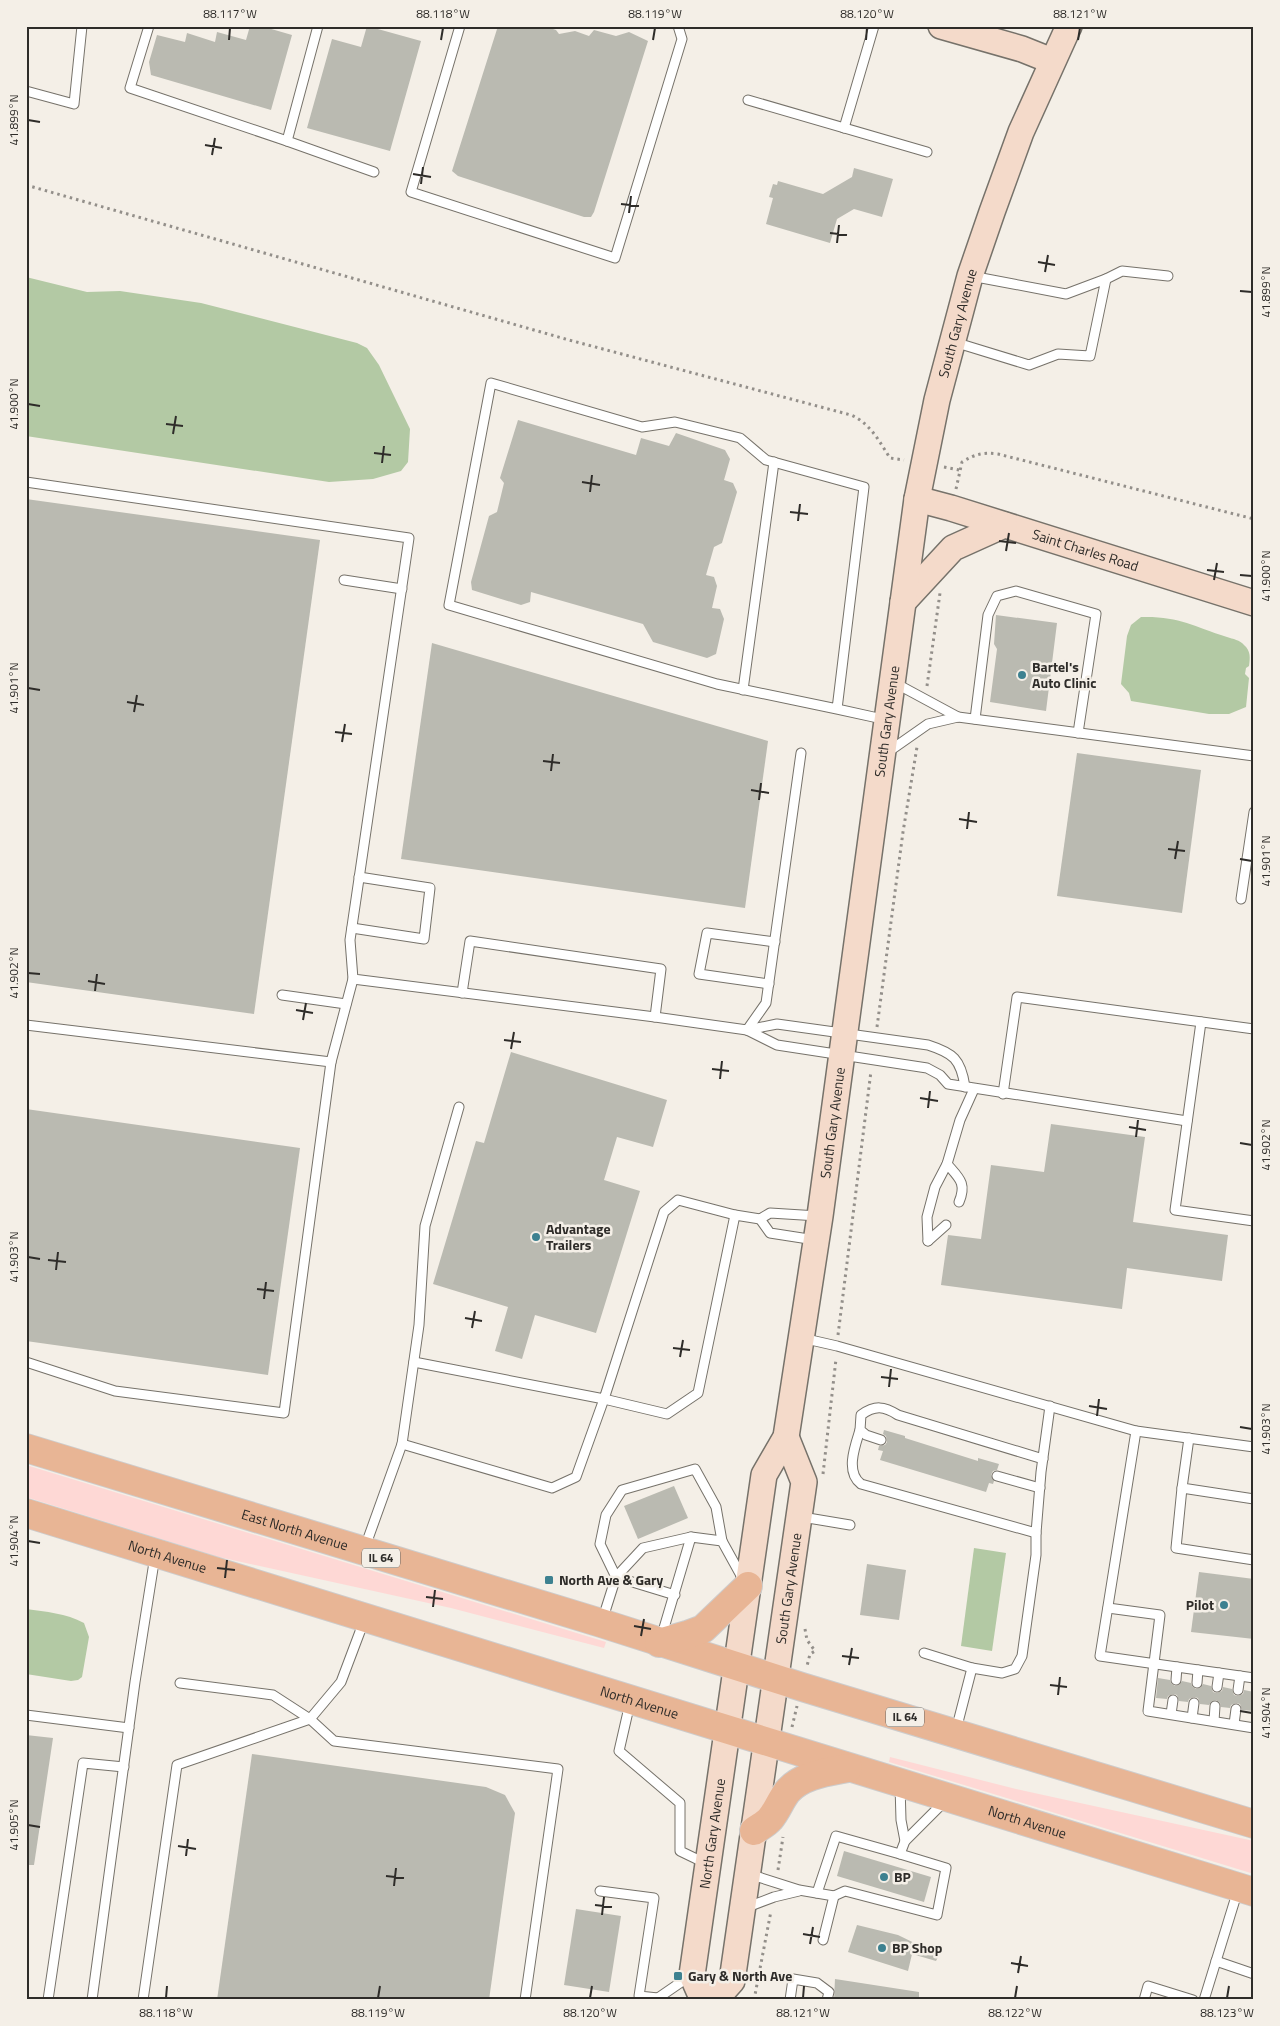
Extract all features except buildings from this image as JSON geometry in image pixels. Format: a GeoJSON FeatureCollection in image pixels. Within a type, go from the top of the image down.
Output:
{"type":"FeatureCollection","features":[{"type":"Feature","properties":{"kind":"main road"},"geometry":{"type":"LineString","coordinates":[[941,26],[1022,49],[1052,61]]}},
{"type":"Feature","properties":{"kind":"main road","name":"South Gary Avenue"},"geometry":{"type":"LineString","coordinates":[[736,1666],[764,1475],[786,1437],[820,1216],[917,499],[937,400],[951,341],[970,276],[1018,141],[1068,26]]}},
{"type":"Feature","properties":{"kind":"main road","name":"Saint Charles Road"},"geometry":{"type":"LineString","coordinates":[[917,499],[1004,524],[1254,603]]}},
{"type":"Feature","properties":{"kind":"main road"},"geometry":{"type":"LineString","coordinates":[[903,602],[953,548],[1004,524]]}},
{"type":"Feature","properties":{"kind":"main road","name":"South Gary Avenue"},"geometry":{"type":"LineString","coordinates":[[767,1743],[804,1482],[786,1437]]}},
{"type":"Feature","properties":{"kind":"main road","name":"East North Avenue"},"geometry":{"type":"LineString","coordinates":[[26,1448],[736,1666]]}},
{"type":"Feature","properties":{"kind":"main road","name":"North Avenue"},"geometry":{"type":"LineString","coordinates":[[26,1514],[1246,1890]]}},
{"type":"Feature","properties":{"kind":"main road"},"geometry":{"type":"LineString","coordinates":[[659,1643],[703,1629],[748,1586]]}},
{"type":"Feature","properties":{"kind":"main road","name":"IL 64"},"geometry":{"type":"LineString","coordinates":[[736,1666],[1254,1824]]}},
{"type":"Feature","properties":{"kind":"main road","name":"North Gary Avenue"},"geometry":{"type":"LineString","coordinates":[[692,1975],[736,1666]]}},
{"type":"Feature","properties":{"kind":"main road"},"geometry":{"type":"LineString","coordinates":[[716,2000],[732,1981],[767,1743]]}},
{"type":"Feature","properties":{"kind":"main road"},"geometry":{"type":"LineString","coordinates":[[754,1831],[770,1820],[787,1791],[804,1779],[824,1772],[848,1768]]}},
{"type":"Feature","properties":{"kind":"main road"},"geometry":{"type":"LineString","coordinates":[[692,1975],[703,2000]]}},
{"type":"Feature","properties":{"kind":"lane"},"geometry":{"type":"LineString","coordinates":[[26,91],[74,104],[82,26]]}},
{"type":"Feature","properties":{"kind":"lane"},"geometry":{"type":"LineString","coordinates":[[149,26],[130,88],[374,172]]}},
{"type":"Feature","properties":{"kind":"lane"},"geometry":{"type":"LineString","coordinates":[[287,141],[318,26]]}},
{"type":"Feature","properties":{"kind":"lane"},"geometry":{"type":"LineString","coordinates":[[460,26],[411,192],[615,258],[682,39],[678,26]]}},
{"type":"Feature","properties":{"kind":"lane"},"geometry":{"type":"LineString","coordinates":[[844,128],[874,26]]}},
{"type":"Feature","properties":{"kind":"lane"},"geometry":{"type":"LineString","coordinates":[[748,100],[927,152]]}},
{"type":"Feature","properties":{"kind":"lane"},"geometry":{"type":"LineString","coordinates":[[970,276],[1066,294],[1122,271],[1168,276]]}},
{"type":"Feature","properties":{"kind":"lane"},"geometry":{"type":"LineString","coordinates":[[951,341],[1029,365],[1058,354],[1090,356],[1106,279]]}},
{"type":"Feature","properties":{"kind":"lane"},"geometry":{"type":"LineString","coordinates":[[837,709],[864,487],[766,460],[740,438],[675,422],[642,427],[491,383],[449,605],[708,682],[887,720]]}},
{"type":"Feature","properties":{"kind":"lane"},"geometry":{"type":"LineString","coordinates":[[743,690],[774,462]]}},
{"type":"Feature","properties":{"kind":"lane"},"geometry":{"type":"LineString","coordinates":[[26,482],[409,538],[350,940],[353,979],[331,1062],[284,1412],[115,1390],[26,1362]]}},
{"type":"Feature","properties":{"kind":"lane"},"geometry":{"type":"LineString","coordinates":[[344,580],[402,589]]}},
{"type":"Feature","properties":{"kind":"lane"},"geometry":{"type":"LineString","coordinates":[[974,719],[988,615],[997,596],[1016,591],[1096,614],[1078,733]]}},
{"type":"Feature","properties":{"kind":"lane"},"geometry":{"type":"LineString","coordinates":[[892,682],[958,717]]}},
{"type":"Feature","properties":{"kind":"lane"},"geometry":{"type":"LineString","coordinates":[[882,756],[928,724],[958,717],[1254,756]]}},
{"type":"Feature","properties":{"kind":"lane"},"geometry":{"type":"LineString","coordinates":[[747,1030],[766,1003],[801,753]]}},
{"type":"Feature","properties":{"kind":"lane"},"geometry":{"type":"LineString","coordinates":[[1241,898],[1254,812]]}},
{"type":"Feature","properties":{"kind":"lane"},"geometry":{"type":"LineString","coordinates":[[352,928],[424,939],[430,888],[359,878]]}},
{"type":"Feature","properties":{"kind":"lane"},"geometry":{"type":"LineString","coordinates":[[768,984],[699,974],[707,933],[775,942]]}},
{"type":"Feature","properties":{"kind":"lane"},"geometry":{"type":"LineString","coordinates":[[462,992],[470,941],[661,969],[655,1016]]}},
{"type":"Feature","properties":{"kind":"lane"},"geometry":{"type":"LineString","coordinates":[[353,979],[655,1016],[747,1030],[776,1045],[928,1045],[946,1051],[957,1060],[963,1073],[964,1087]]}},
{"type":"Feature","properties":{"kind":"lane"},"geometry":{"type":"LineString","coordinates":[[282,994],[346,1004]]}},
{"type":"Feature","properties":{"kind":"lane"},"geometry":{"type":"LineString","coordinates":[[1003,1094],[1017,997],[1254,1029]]}},
{"type":"Feature","properties":{"kind":"lane"},"geometry":{"type":"LineString","coordinates":[[1201,1022],[1175,1210],[1254,1222]]}},
{"type":"Feature","properties":{"kind":"lane"},"geometry":{"type":"LineString","coordinates":[[747,1030],[776,1024],[927,1068],[940,1075],[948,1084],[1187,1121]]}},
{"type":"Feature","properties":{"kind":"lane"},"geometry":{"type":"LineString","coordinates":[[26,1025],[331,1062]]}},
{"type":"Feature","properties":{"kind":"lane"},"geometry":{"type":"LineString","coordinates":[[946,1225],[928,1241],[927,1217],[935,1187],[947,1164],[960,1120],[974,1089]]}},
{"type":"Feature","properties":{"kind":"lane"},"geometry":{"type":"LineString","coordinates":[[363,1552],[402,1444],[419,1325],[426,1226],[459,1108]]}},
{"type":"Feature","properties":{"kind":"lane"},"geometry":{"type":"LineString","coordinates":[[947,1164],[961,1180],[963,1192],[959,1202]]}},
{"type":"Feature","properties":{"kind":"lane"},"geometry":{"type":"LineString","coordinates":[[402,1444],[552,1488],[576,1477],[604,1399],[664,1212],[678,1200],[735,1215],[760,1219],[770,1213],[820,1216]]}},
{"type":"Feature","properties":{"kind":"lane"},"geometry":{"type":"LineString","coordinates":[[414,1362],[604,1399],[667,1414],[698,1393],[735,1215]]}},
{"type":"Feature","properties":{"kind":"lane"},"geometry":{"type":"LineString","coordinates":[[760,1219],[770,1233],[816,1240]]}},
{"type":"Feature","properties":{"kind":"lane"},"geometry":{"type":"LineString","coordinates":[[801,1338],[1136,1431],[1254,1447]]}},
{"type":"Feature","properties":{"kind":"lane"},"geometry":{"type":"LineString","coordinates":[[924,1653],[972,1668],[1002,1674],[1015,1669],[1022,1656],[1036,1555],[1040,1488],[1050,1406]]}},
{"type":"Feature","properties":{"kind":"lane"},"geometry":{"type":"LineString","coordinates":[[1036,1533],[861,1484],[853,1474],[855,1446],[860,1430],[861,1415],[874,1407],[881,1407],[889,1409],[898,1415],[1043,1459]]}},
{"type":"Feature","properties":{"kind":"lane"},"geometry":{"type":"LineString","coordinates":[[860,1430],[866,1435],[881,1440]]}},
{"type":"Feature","properties":{"kind":"lane"},"geometry":{"type":"LineString","coordinates":[[1136,1431],[1100,1656],[1254,1678]]}},
{"type":"Feature","properties":{"kind":"lane"},"geometry":{"type":"LineString","coordinates":[[1189,1438],[1176,1548],[1254,1560]]}},
{"type":"Feature","properties":{"kind":"lane"},"geometry":{"type":"LineString","coordinates":[[675,1595],[616,1577],[600,1544],[606,1515],[622,1490],[694,1468],[716,1507],[722,1541],[748,1586]]}},
{"type":"Feature","properties":{"kind":"lane"},"geometry":{"type":"LineString","coordinates":[[997,1476],[1040,1488]]}},
{"type":"Feature","properties":{"kind":"lane"},"geometry":{"type":"LineString","coordinates":[[1182,1488],[1254,1499]]}},
{"type":"Feature","properties":{"kind":"lane"},"geometry":{"type":"LineString","coordinates":[[799,1517],[850,1524]]}},
{"type":"Feature","properties":{"kind":"lane"},"geometry":{"type":"LineString","coordinates":[[601,1623],[616,1577],[643,1548],[691,1537],[722,1541]]}},
{"type":"Feature","properties":{"kind":"lane"},"geometry":{"type":"LineString","coordinates":[[659,1643],[691,1537]]}},
{"type":"Feature","properties":{"kind":"lane"},"geometry":{"type":"LineString","coordinates":[[92,2000],[155,1553]]}},
{"type":"Feature","properties":{"kind":"lane"},"geometry":{"type":"LineString","coordinates":[[1108,1608],[1160,1615],[1148,1711],[1254,1728]]}},
{"type":"Feature","properties":{"kind":"lane"},"geometry":{"type":"LineString","coordinates":[[143,2000],[177,1765],[310,1719],[341,1682],[365,1619]]}},
{"type":"Feature","properties":{"kind":"lane"},"geometry":{"type":"LineString","coordinates":[[1176,1680],[1177,1667]]}},
{"type":"Feature","properties":{"kind":"lane"},"geometry":{"type":"LineString","coordinates":[[955,1732],[972,1668]]}},
{"type":"Feature","properties":{"kind":"lane"},"geometry":{"type":"LineString","coordinates":[[1196,1684],[1198,1670]]}},
{"type":"Feature","properties":{"kind":"lane"},"geometry":{"type":"LineString","coordinates":[[1217,1687],[1219,1673]]}},
{"type":"Feature","properties":{"kind":"lane"},"geometry":{"type":"LineString","coordinates":[[1238,1690],[1240,1676]]}},
{"type":"Feature","properties":{"kind":"lane"},"geometry":{"type":"LineString","coordinates":[[180,1683],[273,1695],[310,1719],[334,1741],[558,1769],[525,2000]]}},
{"type":"Feature","properties":{"kind":"lane"},"geometry":{"type":"LineString","coordinates":[[630,1700],[618,1751],[680,1803],[680,1851],[707,1864]]}},
{"type":"Feature","properties":{"kind":"lane"},"geometry":{"type":"LineString","coordinates":[[1171,1714],[1173,1700]]}},
{"type":"Feature","properties":{"kind":"lane"},"geometry":{"type":"LineString","coordinates":[[1192,1718],[1194,1703]]}},
{"type":"Feature","properties":{"kind":"lane"},"geometry":{"type":"LineString","coordinates":[[1214,1721],[1215,1706]]}},
{"type":"Feature","properties":{"kind":"lane"},"geometry":{"type":"LineString","coordinates":[[1234,1724],[1236,1709]]}},
{"type":"Feature","properties":{"kind":"lane"},"geometry":{"type":"LineString","coordinates":[[26,1715],[129,1728]]}},
{"type":"Feature","properties":{"kind":"lane"},"geometry":{"type":"LineString","coordinates":[[48,2000],[83,1762],[124,1766]]}},
{"type":"Feature","properties":{"kind":"lane"},"geometry":{"type":"LineString","coordinates":[[900,1782],[900,1820],[905,1840]]}},
{"type":"Feature","properties":{"kind":"lane"},"geometry":{"type":"LineString","coordinates":[[900,1854],[905,1840],[949,1797]]}},
{"type":"Feature","properties":{"kind":"lane"},"geometry":{"type":"LineString","coordinates":[[748,1874],[799,1890],[834,1896],[845,1891],[937,1915],[946,1868],[836,1836],[817,1893]]}},
{"type":"Feature","properties":{"kind":"lane"},"geometry":{"type":"LineString","coordinates":[[743,1909],[799,1890]]}},
{"type":"Feature","properties":{"kind":"lane"},"geometry":{"type":"LineString","coordinates":[[1204,2000],[1216,1961],[1246,1890]]}},
{"type":"Feature","properties":{"kind":"lane"},"geometry":{"type":"LineString","coordinates":[[600,1891],[654,1898],[639,1996],[659,1999],[692,1975]]}},
{"type":"Feature","properties":{"kind":"lane"},"geometry":{"type":"LineString","coordinates":[[823,1940],[834,1896]]}},
{"type":"Feature","properties":{"kind":"lane"},"geometry":{"type":"LineString","coordinates":[[1216,1961],[1254,1974]]}},
{"type":"Feature","properties":{"kind":"lane"},"geometry":{"type":"LineString","coordinates":[[790,2000],[793,1979],[817,1982],[829,1992],[827,2000]]}},
{"type":"Feature","properties":{"kind":"lane"},"geometry":{"type":"LineString","coordinates":[[1144,2000],[1148,1986],[1193,2000]]}},
{"type":"Feature","properties":{"kind":"path"},"geometry":{"type":"LineString","coordinates":[[26,185],[569,340],[851,415],[859,418],[868,426],[890,458],[899,459]]}},
{"type":"Feature","properties":{"kind":"path"},"geometry":{"type":"LineString","coordinates":[[956,489],[962,462],[972,456],[986,453],[998,454],[1254,519]]}},
{"type":"Feature","properties":{"kind":"path"},"geometry":{"type":"LineString","coordinates":[[948,468],[959,470]]}},
{"type":"Feature","properties":{"kind":"path"},"geometry":{"type":"LineString","coordinates":[[927,688],[942,584]]}},
{"type":"Feature","properties":{"kind":"path"},"geometry":{"type":"LineString","coordinates":[[878,1021],[903,832],[918,741]]}},
{"type":"Feature","properties":{"kind":"path"},"geometry":{"type":"LineString","coordinates":[[840,1319],[870,1078]]}},
{"type":"Feature","properties":{"kind":"path"},"geometry":{"type":"LineString","coordinates":[[823,1479],[834,1385]]}},
{"type":"Feature","properties":{"kind":"path"},"geometry":{"type":"LineString","coordinates":[[754,2000],[773,1903]]}},
{"type":"Feature","properties":{"kind":"shaded area"},"geometry":{"type":"Polygon","coordinates":[[[26,277],[87,292],[120,291],[201,303],[357,343],[367,348],[379,365],[410,429],[408,462],[401,471],[373,479],[329,482],[26,436],[26,277]]]}},
{"type":"Feature","properties":{"kind":"shaded area"},"geometry":{"type":"Polygon","coordinates":[[[1141,617],[1166,618],[1185,622],[1242,643],[1248,650],[1250,657],[1249,666],[1246,668],[1245,674],[1249,678],[1246,707],[1229,714],[1209,714],[1131,701],[1129,693],[1121,684],[1127,636],[1131,625],[1141,617]]]}},
{"type":"Feature","properties":{"kind":"shaded area"},"geometry":{"type":"Polygon","coordinates":[[[26,1465],[606,1642],[604,1648],[451,1608],[219,1557],[26,1497],[26,1465]]]}},
{"type":"Feature","properties":{"kind":"shaded area"},"geometry":{"type":"Polygon","coordinates":[[[974,1548],[1006,1553],[992,1651],[961,1646],[974,1548]]]}},
{"type":"Feature","properties":{"kind":"shaded area"},"geometry":{"type":"Polygon","coordinates":[[[26,1609],[63,1615],[84,1623],[89,1637],[82,1677],[71,1681],[26,1674],[26,1609]]]}},
{"type":"Feature","properties":{"kind":"shaded area"},"geometry":{"type":"Polygon","coordinates":[[[890,1757],[1016,1789],[1254,1841],[1254,1874],[889,1762],[890,1757]]]}},
{"type":"Feature","properties":{"kind":"place","name":"Bartel's Auto Clinic"},"geometry":{"type":"Point","coordinates":[1022,675]}},
{"type":"Feature","properties":{"kind":"place","name":"Advantage Trailers"},"geometry":{"type":"Point","coordinates":[536,1237]}},
{"type":"Feature","properties":{"kind":"place","name":"North Ave & Gary"},"geometry":{"type":"Point","coordinates":[549,1580]}},
{"type":"Feature","properties":{"kind":"place","name":"Pilot"},"geometry":{"type":"Point","coordinates":[1224,1605]}},
{"type":"Feature","properties":{"kind":"place","name":"BP"},"geometry":{"type":"Point","coordinates":[884,1877]}},
{"type":"Feature","properties":{"kind":"place","name":"BP Shop"},"geometry":{"type":"Point","coordinates":[882,1948]}},
{"type":"Feature","properties":{"kind":"place","name":"Gary & North Ave"},"geometry":{"type":"Point","coordinates":[678,1976]}}]}
